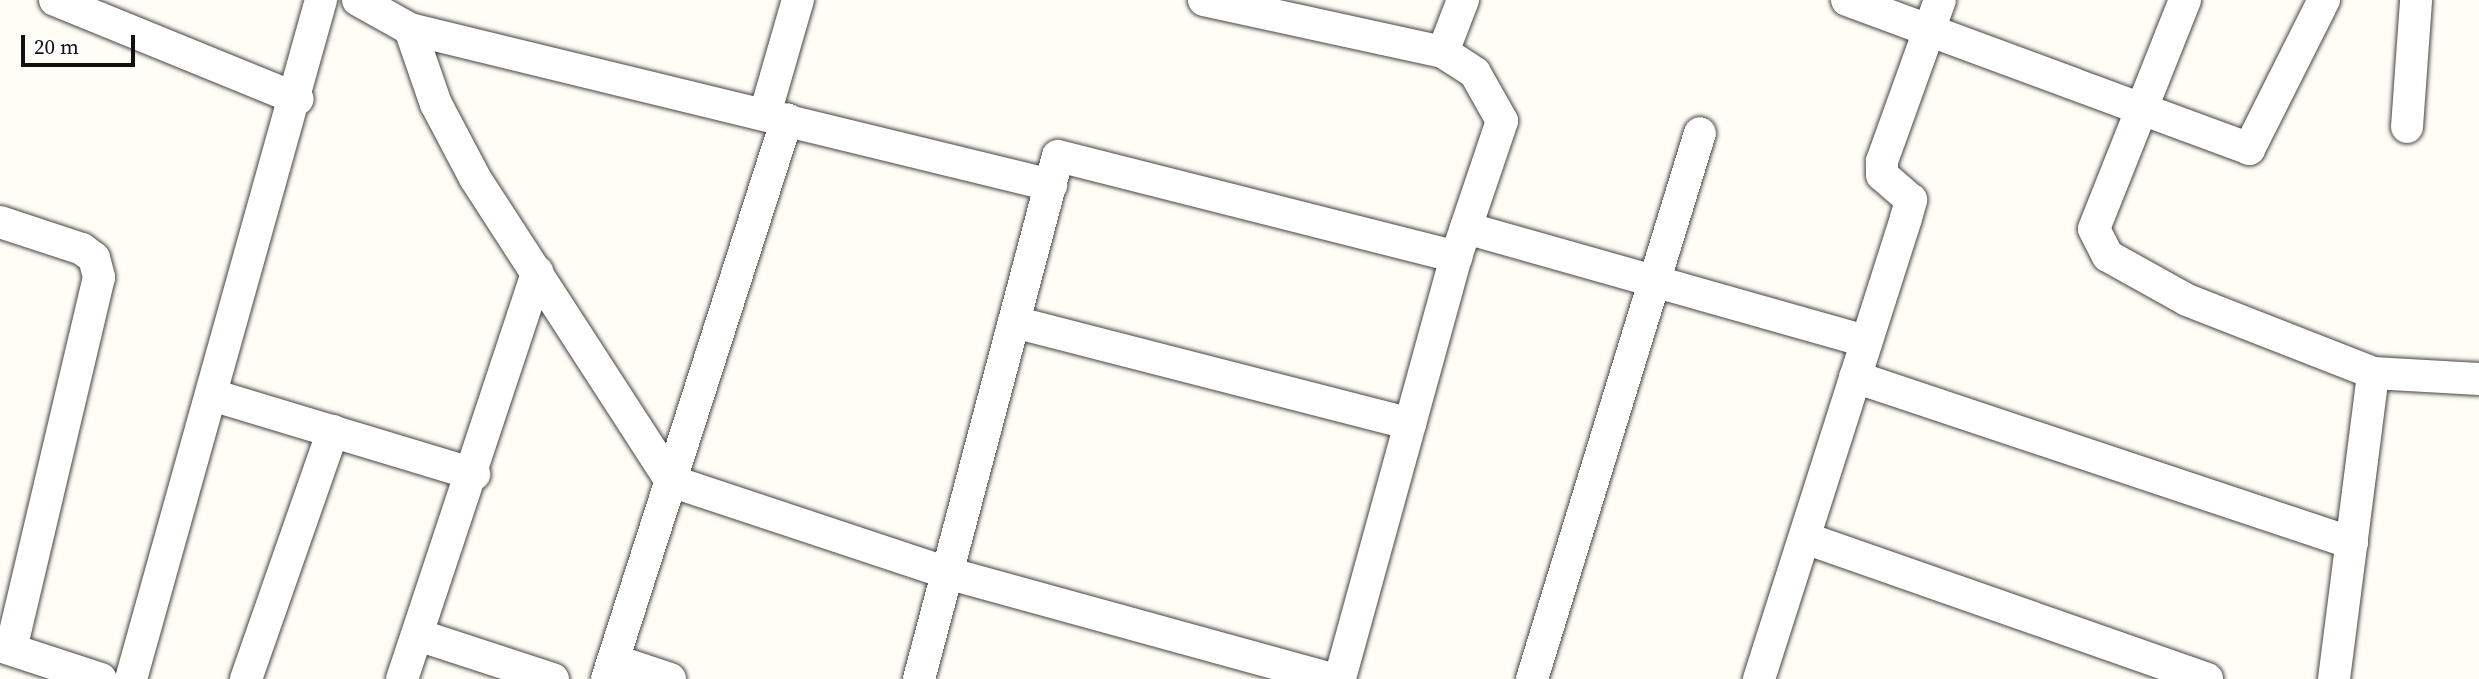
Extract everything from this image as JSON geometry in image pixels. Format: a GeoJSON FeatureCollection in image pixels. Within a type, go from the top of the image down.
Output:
{"type":"FeatureCollection","features":[{"type":"Feature","properties":{"kind":"street"},"geometry":{"type":"LineString","coordinates":[[55,0],[298,99]]}},
{"type":"Feature","properties":{"kind":"street"},"geometry":{"type":"LineString","coordinates":[[131,679],[298,99],[321,0]]}},
{"type":"Feature","properties":{"kind":"street"},"geometry":{"type":"LineString","coordinates":[[358,0],[410,29],[1051,185]]}},
{"type":"Feature","properties":{"kind":"street"},"geometry":{"type":"LineString","coordinates":[[670,679],[610,670],[671,481],[776,116],[798,0]]}},
{"type":"Feature","properties":{"kind":"street"},"geometry":{"type":"LineString","coordinates":[[1204,0],[1443,52],[1475,73],[1502,121],[1456,257],[1340,679]]}},
{"type":"Feature","properties":{"kind":"street"},"geometry":{"type":"LineString","coordinates":[[1443,52],[1463,0]]}},
{"type":"Feature","properties":{"kind":"street"},"geometry":{"type":"LineString","coordinates":[[1847,0],[2249,149],[2325,0]]}},
{"type":"Feature","properties":{"kind":"street"},"geometry":{"type":"LineString","coordinates":[[1759,679],[1911,200],[1882,175],[1882,161],[1940,0]]}},
{"type":"Feature","properties":{"kind":"street"},"geometry":{"type":"LineString","coordinates":[[2185,0],[2094,229],[2108,256],[2187,300],[2372,373],[2479,379]]}},
{"type":"Feature","properties":{"kind":"street"},"geometry":{"type":"LineString","coordinates":[[2407,127],[2416,0]]}},
{"type":"Feature","properties":{"kind":"street"},"geometry":{"type":"LineString","coordinates":[[410,29],[442,116],[537,272],[671,481],[947,573],[1331,679]]}},
{"type":"Feature","properties":{"kind":"street"},"geometry":{"type":"LineString","coordinates":[[1532,679],[1700,133]]}},
{"type":"Feature","properties":{"kind":"street"},"geometry":{"type":"LineString","coordinates":[[919,679],[1058,156],[1456,257]]}},
{"type":"Feature","properties":{"kind":"street"},"geometry":{"type":"LineString","coordinates":[[0,222],[82,249],[94,258],[99,277],[6,648],[102,679]]}},
{"type":"Feature","properties":{"kind":"street"},"geometry":{"type":"LineString","coordinates":[[1466,228],[1866,341]]}},
{"type":"Feature","properties":{"kind":"street"},"geometry":{"type":"LineString","coordinates":[[402,679],[474,474],[537,272]]}},
{"type":"Feature","properties":{"kind":"street"},"geometry":{"type":"LineString","coordinates":[[1014,322],[1410,424]]}},
{"type":"Feature","properties":{"kind":"street"},"geometry":{"type":"LineString","coordinates":[[2334,679],[2372,373]]}},
{"type":"Feature","properties":{"kind":"street"},"geometry":{"type":"LineString","coordinates":[[1854,377],[2352,543]]}},
{"type":"Feature","properties":{"kind":"street"},"geometry":{"type":"LineString","coordinates":[[212,395],[474,474]]}},
{"type":"Feature","properties":{"kind":"street"},"geometry":{"type":"LineString","coordinates":[[246,679],[333,431]]}},
{"type":"Feature","properties":{"kind":"street"},"geometry":{"type":"LineString","coordinates":[[1805,538],[2207,679]]}},
{"type":"Feature","properties":{"kind":"street"},"geometry":{"type":"LineString","coordinates":[[418,635],[553,679]]}}]}
